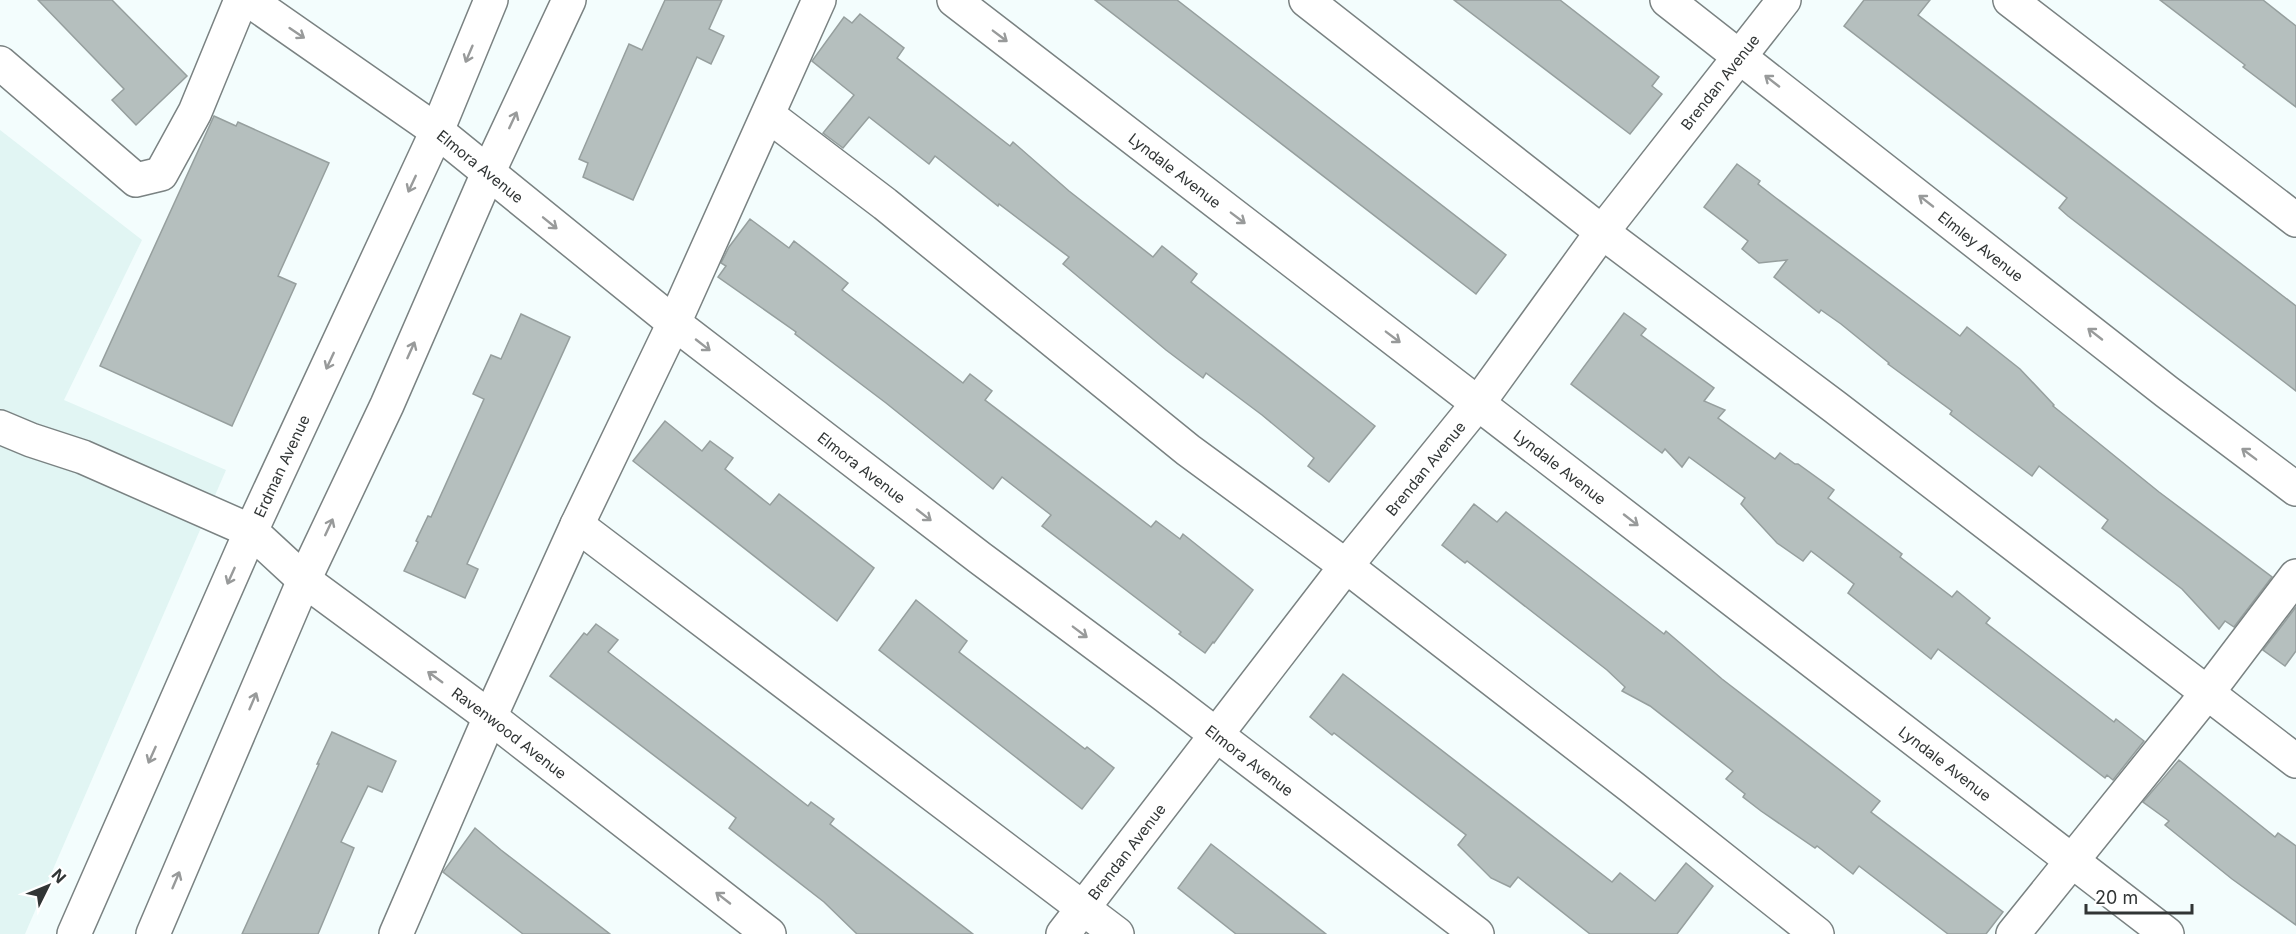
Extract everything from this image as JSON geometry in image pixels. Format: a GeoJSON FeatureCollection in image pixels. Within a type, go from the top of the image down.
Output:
{"type":"FeatureCollection","features":[{"type":"Feature","properties":{"kind":"street"},"geometry":{"type":"LineString","coordinates":[[0,63],[136,180],[161,174],[195,112],[241,0]]}},
{"type":"Feature","properties":{"kind":"street","name":"Elmora Avenue"},"geometry":{"type":"LineString","coordinates":[[249,0],[436,131],[674,323],[1477,934]]}},
{"type":"Feature","properties":{"kind":"street","name":"Erdman Avenue"},"geometry":{"type":"LineString","coordinates":[[74,934],[250,531],[436,131],[491,0]]}},
{"type":"Feature","properties":{"kind":"street"},"geometry":{"type":"LineString","coordinates":[[153,934],[304,580],[387,405],[488,173],[569,0]]}},
{"type":"Feature","properties":{"kind":"street"},"geometry":{"type":"LineString","coordinates":[[400,932],[490,717],[577,525],[674,323],[819,0]]}},
{"type":"Feature","properties":{"kind":"street","name":"Lyndale Avenue"},"geometry":{"type":"LineString","coordinates":[[954,0],[2167,934]]}},
{"type":"Feature","properties":{"kind":"street"},"geometry":{"type":"LineString","coordinates":[[1306,0],[1602,232],[2296,761]]}},
{"type":"Feature","properties":{"kind":"street","name":"Elmley Avenue"},"geometry":{"type":"LineString","coordinates":[[1667,0],[2168,392],[2296,489]]}},
{"type":"Feature","properties":{"kind":"street","name":"Brendan Avenue"},"geometry":{"type":"LineString","coordinates":[[1063,934],[1346,566],[1479,402],[1602,232],[1784,0]]}},
{"type":"Feature","properties":{"kind":"street"},"geometry":{"type":"LineString","coordinates":[[2010,0],[2296,220]]}},
{"type":"Feature","properties":{"kind":"street"},"geometry":{"type":"LineString","coordinates":[[768,114],[885,204],[1188,450],[1346,566],[1817,934]]}},
{"type":"Feature","properties":{"kind":"street","name":"Ravenwood Avenue"},"geometry":{"type":"LineString","coordinates":[[0,427],[83,457],[250,531],[304,580],[490,717],[769,934]]}},
{"type":"Feature","properties":{"kind":"street"},"geometry":{"type":"LineString","coordinates":[[577,525],[1117,934]]}},
{"type":"Feature","properties":{"kind":"street"},"geometry":{"type":"LineString","coordinates":[[2013,934],[2208,692],[2296,576]]}},
{"type":"Feature","properties":{"kind":"shaded area"},"geometry":{"type":"Polygon","coordinates":[[[0,130],[142,240],[64,400],[226,470],[25,934],[0,934],[0,130]]]}},
{"type":"Feature","properties":{"kind":"building"},"geometry":{"type":"Polygon","coordinates":[[[38,0],[112,0],[187,76],[136,125],[112,100],[124,89],[38,0]]]}},
{"type":"Feature","properties":{"kind":"building"},"geometry":{"type":"Polygon","coordinates":[[[665,0],[722,0],[709,29],[724,36],[711,64],[697,57],[633,200],[583,177],[588,163],[579,159],[629,44],[642,50],[665,0]]]}},
{"type":"Feature","properties":{"kind":"building"},"geometry":{"type":"Polygon","coordinates":[[[1095,0],[1177,0],[1506,255],[1476,294],[1095,0]]]}},
{"type":"Feature","properties":{"kind":"building"},"geometry":{"type":"Polygon","coordinates":[[[1454,0],[1560,0],[1659,77],[1652,86],[1662,94],[1630,134],[1454,0]]]}},
{"type":"Feature","properties":{"kind":"building"},"geometry":{"type":"Polygon","coordinates":[[[1864,0],[1930,0],[1918,15],[2296,306],[2296,391],[2068,216],[2059,208],[2067,198],[1844,26],[1864,0]]]}},
{"type":"Feature","properties":{"kind":"building"},"geometry":{"type":"Polygon","coordinates":[[[2160,0],[2263,0],[2296,26],[2296,107],[2243,67],[2245,65],[2160,0]]]}},
{"type":"Feature","properties":{"kind":"building"},"geometry":{"type":"Polygon","coordinates":[[[860,14],[904,48],[897,58],[1010,146],[1013,142],[1069,191],[1153,257],[1162,246],[1197,274],[1191,282],[1375,426],[1329,482],[1308,466],[1314,458],[1206,373],[1203,378],[1166,350],[1063,264],[1069,257],[999,204],[998,206],[935,156],[929,164],[869,117],[843,148],[823,133],[854,95],[812,61],[844,17],[852,23],[860,14]]]}},
{"type":"Feature","properties":{"kind":"building"},"geometry":{"type":"Polygon","coordinates":[[[214,116],[236,126],[238,122],[329,163],[278,276],[296,284],[232,426],[100,366],[214,116]]]}},
{"type":"Feature","properties":{"kind":"building"},"geometry":{"type":"Polygon","coordinates":[[[1737,164],[1760,181],[1758,184],[1776,198],[1960,336],[1967,327],[2020,369],[2053,406],[2159,492],[2272,577],[2234,627],[2225,621],[2219,629],[2182,589],[2102,528],[2108,520],[2039,466],[2032,476],[1950,414],[1952,411],[1888,364],[1841,324],[1821,310],[1819,313],[1774,277],[1787,260],[1759,263],[1742,249],[1748,241],[1704,207],[1737,164]]]}},
{"type":"Feature","properties":{"kind":"building"},"geometry":{"type":"Polygon","coordinates":[[[750,219],[789,248],[794,241],[848,283],[842,290],[963,383],[970,374],[992,391],[985,400],[1151,527],[1156,521],[1180,539],[1183,534],[1253,590],[1205,653],[1179,634],[1181,632],[1042,526],[1051,515],[1002,477],[993,489],[795,334],[796,332],[718,277],[726,266],[721,263],[729,247],[750,219]]]}},
{"type":"Feature","properties":{"kind":"building"},"geometry":{"type":"Polygon","coordinates":[[[1624,313],[1646,329],[1641,335],[1714,388],[1704,401],[1725,410],[1718,418],[1775,459],[1780,453],[1834,490],[1828,498],[1902,554],[1900,557],[1952,597],[1957,591],[1990,618],[1986,623],[2114,722],[2116,719],[2144,741],[2113,780],[2107,775],[2105,778],[1938,649],[1931,659],[1848,593],[1854,584],[1811,551],[1803,561],[1777,543],[1741,504],[1745,498],[1689,457],[1682,467],[1665,449],[1662,453],[1571,384],[1624,313]]]}},
{"type":"Feature","properties":{"kind":"building"},"geometry":{"type":"Polygon","coordinates":[[[521,314],[570,337],[467,564],[478,569],[465,598],[404,571],[484,399],[473,394],[491,355],[501,359],[521,314]]]}},
{"type":"Feature","properties":{"kind":"building"},"geometry":{"type":"Polygon","coordinates":[[[665,421],[702,451],[710,441],[733,458],[725,469],[770,505],[779,494],[874,568],[837,621],[633,461],[665,421]]]}},
{"type":"Feature","properties":{"kind":"building"},"geometry":{"type":"Polygon","coordinates":[[[1474,504],[1497,522],[1506,512],[1664,634],[1666,631],[1722,679],[1880,801],[1871,812],[2003,912],[1986,934],[1948,934],[1859,866],[1853,874],[1817,846],[1815,848],[1761,811],[1743,797],[1745,794],[1726,779],[1733,771],[1650,706],[1622,691],[1625,687],[1607,670],[1467,561],[1465,563],[1442,545],[1474,504]]]}},
{"type":"Feature","properties":{"kind":"building"},"geometry":{"type":"Polygon","coordinates":[[[916,600],[967,641],[959,652],[1085,749],[1087,747],[1114,768],[1082,809],[879,650],[916,600]]]}},
{"type":"Feature","properties":{"kind":"building"},"geometry":{"type":"Polygon","coordinates":[[[2296,607],[2296,651],[2285,666],[2263,650],[2296,607]]]}},
{"type":"Feature","properties":{"kind":"building"},"geometry":{"type":"Polygon","coordinates":[[[596,624],[618,640],[608,652],[808,806],[811,802],[834,819],[830,824],[973,934],[857,934],[824,902],[729,828],[736,818],[550,676],[584,633],[587,635],[596,624]]]}},
{"type":"Feature","properties":{"kind":"building"},"geometry":{"type":"Polygon","coordinates":[[[1343,674],[1612,882],[1620,873],[1655,901],[1686,863],[1713,886],[1677,934],[1590,934],[1518,877],[1510,887],[1491,878],[1458,845],[1466,835],[1310,717],[1343,674]]]}},
{"type":"Feature","properties":{"kind":"building"},"geometry":{"type":"Polygon","coordinates":[[[332,732],[396,761],[382,792],[368,786],[341,842],[354,848],[318,934],[242,934],[319,764],[317,764],[332,732]]]}},
{"type":"Feature","properties":{"kind":"building"},"geometry":{"type":"Polygon","coordinates":[[[2179,760],[2275,837],[2278,833],[2296,846],[2296,925],[2232,879],[2165,825],[2169,821],[2143,802],[2179,760]]]}},
{"type":"Feature","properties":{"kind":"building"},"geometry":{"type":"Polygon","coordinates":[[[475,828],[610,934],[523,934],[443,872],[475,828]]]}},
{"type":"Feature","properties":{"kind":"building"},"geometry":{"type":"Polygon","coordinates":[[[1211,844],[1326,934],[1236,934],[1178,888],[1211,844]]]}}]}
